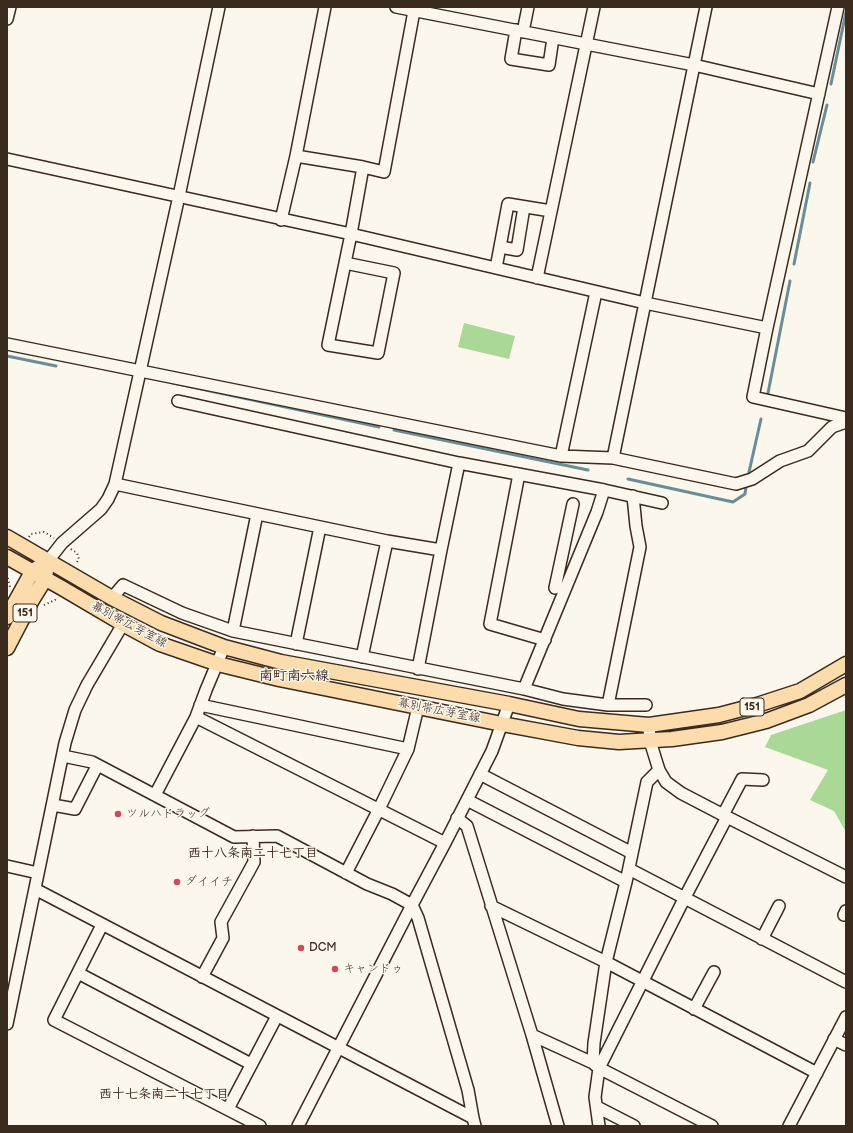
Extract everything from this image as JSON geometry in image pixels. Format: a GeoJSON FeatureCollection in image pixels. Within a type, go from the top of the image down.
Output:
{"type":"FeatureCollection","features":[{"type":"Feature","properties":{"kind":"main road","name":"幕別帯広芽室線"},"geometry":{"type":"LineString","coordinates":[[7,537],[112,598],[161,623],[224,647],[281,662],[509,704],[579,719],[649,725],[719,715],[757,706],[800,691],[846,664]]}},
{"type":"Feature","properties":{"kind":"main road","name":"幕別帯広芽室線"},"geometry":{"type":"LineString","coordinates":[[7,557],[160,644],[218,664],[279,679],[578,738],[612,742],[650,741],[722,732],[766,721],[809,705],[846,685]]}},
{"type":"Feature","properties":{"kind":"main road","name":"151"},"geometry":{"type":"LineString","coordinates":[[7,617],[32,572],[48,560]]}},
{"type":"Feature","properties":{"kind":"main road","name":"151"},"geometry":{"type":"LineString","coordinates":[[7,648],[32,600],[45,579],[48,560]]}},
{"type":"Feature","properties":{"kind":"street"},"geometry":{"type":"LineString","coordinates":[[7,20],[10,7]]}},
{"type":"Feature","properties":{"kind":"street"},"geometry":{"type":"LineString","coordinates":[[48,560],[62,543],[101,509],[108,499],[115,484],[219,7]]}},
{"type":"Feature","properties":{"kind":"street"},"geometry":{"type":"LineString","coordinates":[[281,220],[296,156],[325,7]]}},
{"type":"Feature","properties":{"kind":"street"},"geometry":{"type":"LineString","coordinates":[[397,7],[694,65],[819,94]]}},
{"type":"Feature","properties":{"kind":"street"},"geometry":{"type":"LineString","coordinates":[[528,7],[511,59],[549,65],[553,38]]}},
{"type":"Feature","properties":{"kind":"street"},"geometry":{"type":"LineString","coordinates":[[537,278],[594,7]]}},
{"type":"Feature","properties":{"kind":"street"},"geometry":{"type":"LineString","coordinates":[[613,458],[706,7]]}},
{"type":"Feature","properties":{"kind":"street"},"geometry":{"type":"LineString","coordinates":[[838,7],[753,397],[846,418]]}},
{"type":"Feature","properties":{"kind":"street"},"geometry":{"type":"LineString","coordinates":[[296,156],[384,172],[414,11]]}},
{"type":"Feature","properties":{"kind":"street"},"geometry":{"type":"LineString","coordinates":[[7,159],[179,196],[281,220],[351,234],[644,303],[767,328]]}},
{"type":"Feature","properties":{"kind":"street"},"geometry":{"type":"LineString","coordinates":[[345,263],[394,273],[378,353],[328,345],[363,167]]}},
{"type":"Feature","properties":{"kind":"street"},"geometry":{"type":"LineString","coordinates":[[496,268],[508,204],[551,211]]}},
{"type":"Feature","properties":{"kind":"street"},"geometry":{"type":"LineString","coordinates":[[500,247],[517,250],[524,207]]}},
{"type":"Feature","properties":{"kind":"street"},"geometry":{"type":"LineString","coordinates":[[561,456],[596,292]]}},
{"type":"Feature","properties":{"kind":"street"},"geometry":{"type":"LineString","coordinates":[[7,344],[561,456],[613,458],[736,484],[752,479],[780,461],[808,451],[832,427],[846,422]]}},
{"type":"Feature","properties":{"kind":"street"},"geometry":{"type":"LineString","coordinates":[[178,401],[460,464],[604,490],[662,503]]}},
{"type":"Feature","properties":{"kind":"street"},"geometry":{"type":"LineString","coordinates":[[418,669],[441,550],[460,464]]}},
{"type":"Feature","properties":{"kind":"street"},"geometry":{"type":"LineString","coordinates":[[519,474],[490,624],[545,640]]}},
{"type":"Feature","properties":{"kind":"street"},"geometry":{"type":"LineString","coordinates":[[115,484],[388,541],[441,550]]}},
{"type":"Feature","properties":{"kind":"street"},"geometry":{"type":"LineString","coordinates":[[524,690],[597,512],[604,490]]}},
{"type":"Feature","properties":{"kind":"street"},"geometry":{"type":"LineString","coordinates":[[608,705],[640,547],[633,496]]}},
{"type":"Feature","properties":{"kind":"street"},"geometry":{"type":"LineString","coordinates":[[555,588],[573,504]]}},
{"type":"Feature","properties":{"kind":"street"},"geometry":{"type":"LineString","coordinates":[[233,631],[257,514]]}},
{"type":"Feature","properties":{"kind":"street"},"geometry":{"type":"LineString","coordinates":[[296,644],[320,527]]}},
{"type":"Feature","properties":{"kind":"street"},"geometry":{"type":"LineString","coordinates":[[362,657],[388,541]]}},
{"type":"Feature","properties":{"kind":"street"},"geometry":{"type":"LineString","coordinates":[[560,562],[575,567]]}},
{"type":"Feature","properties":{"kind":"street"},"geometry":{"type":"LineString","coordinates":[[112,598],[123,585],[182,613],[233,631],[524,690],[563,700],[608,705],[646,705]]}},
{"type":"Feature","properties":{"kind":"street"},"geometry":{"type":"LineString","coordinates":[[7,1024],[10,996],[35,889],[65,743],[75,710],[87,685],[123,624]]}},
{"type":"Feature","properties":{"kind":"street"},"geometry":{"type":"LineString","coordinates":[[155,795],[196,717],[224,647]]}},
{"type":"Feature","properties":{"kind":"street"},"geometry":{"type":"LineString","coordinates":[[298,1126],[412,905],[446,843],[492,751],[509,704]]}},
{"type":"Feature","properties":{"kind":"street"},"geometry":{"type":"LineString","coordinates":[[200,705],[408,749]]}},
{"type":"Feature","properties":{"kind":"street"},"geometry":{"type":"LineString","coordinates":[[346,873],[408,749],[418,707]]}},
{"type":"Feature","properties":{"kind":"street"},"geometry":{"type":"LineString","coordinates":[[196,717],[446,843]]}},
{"type":"Feature","properties":{"kind":"street"},"geometry":{"type":"LineString","coordinates":[[649,725],[650,741],[659,770],[666,782],[725,816],[846,877]]}},
{"type":"Feature","properties":{"kind":"street"},"geometry":{"type":"LineString","coordinates":[[63,756],[92,762],[234,837],[277,836],[367,884],[392,894],[412,905],[418,918],[468,1090],[474,1122]]}},
{"type":"Feature","properties":{"kind":"street"},"geometry":{"type":"LineString","coordinates":[[53,805],[75,809],[98,766]]}},
{"type":"Feature","properties":{"kind":"street"},"geometry":{"type":"LineString","coordinates":[[599,1126],[595,1097],[596,1066],[594,1043],[606,962],[629,870],[647,782],[659,770]]}},
{"type":"Feature","properties":{"kind":"street"},"geometry":{"type":"LineString","coordinates":[[480,774],[632,853]]}},
{"type":"Feature","properties":{"kind":"street"},"geometry":{"type":"LineString","coordinates":[[596,1066],[684,899],[742,779],[763,780]]}},
{"type":"Feature","properties":{"kind":"street"},"geometry":{"type":"LineString","coordinates":[[467,800],[626,882]]}},
{"type":"Feature","properties":{"kind":"street"},"geometry":{"type":"LineString","coordinates":[[458,818],[467,826],[532,1035],[558,1126]]}},
{"type":"Feature","properties":{"kind":"street"},"geometry":{"type":"LineString","coordinates":[[202,977],[224,938],[221,922],[254,862],[253,836]]}},
{"type":"Feature","properties":{"kind":"street"},"geometry":{"type":"LineString","coordinates":[[7,866],[38,873]]}},
{"type":"Feature","properties":{"kind":"street"},"geometry":{"type":"LineString","coordinates":[[629,870],[846,982]]}},
{"type":"Feature","properties":{"kind":"street"},"geometry":{"type":"LineString","coordinates":[[35,889],[339,1048],[474,1122]]}},
{"type":"Feature","properties":{"kind":"street"},"geometry":{"type":"LineString","coordinates":[[491,906],[606,962],[817,1073]]}},
{"type":"Feature","properties":{"kind":"street"},"geometry":{"type":"LineString","coordinates":[[762,939],[779,906]]}},
{"type":"Feature","properties":{"kind":"street"},"geometry":{"type":"LineString","coordinates":[[102,925],[54,1020],[260,1126]]}},
{"type":"Feature","properties":{"kind":"street"},"geometry":{"type":"LineString","coordinates":[[694,1009],[714,972]]}},
{"type":"Feature","properties":{"kind":"street"},"geometry":{"type":"LineString","coordinates":[[78,973],[251,1064]]}},
{"type":"Feature","properties":{"kind":"street"},"geometry":{"type":"LineString","coordinates":[[228,1109],[277,1016]]}},
{"type":"Feature","properties":{"kind":"street"},"geometry":{"type":"LineString","coordinates":[[789,1126],[846,1017]]}},
{"type":"Feature","properties":{"kind":"street"},"geometry":{"type":"LineString","coordinates":[[532,1035],[596,1066],[712,1126]]}},
{"type":"Feature","properties":{"kind":"street"},"geometry":{"type":"LineString","coordinates":[[834,1039],[846,1045]]}},
{"type":"Feature","properties":{"kind":"street"},"geometry":{"type":"LineString","coordinates":[[597,1107],[634,1126]]}},
{"type":"Feature","properties":{"kind":"green space"},"geometry":{"type":"Polygon","coordinates":[[[464,323],[515,336],[509,359],[458,347],[464,323]]]}},
{"type":"Feature","properties":{"kind":"green space"},"geometry":{"type":"Polygon","coordinates":[[[846,710],[846,832],[834,811],[810,800],[828,770],[765,747],[771,735],[846,710]]]}},
{"type":"Feature","properties":{"kind":"waterway"},"geometry":{"type":"LineString","coordinates":[[831,84],[846,12]]}},
{"type":"Feature","properties":{"kind":"waterway"},"geometry":{"type":"LineString","coordinates":[[813,162],[827,105]]}},
{"type":"Feature","properties":{"kind":"waterway"},"geometry":{"type":"LineString","coordinates":[[794,264],[810,183]]}},
{"type":"Feature","properties":{"kind":"waterway"},"geometry":{"type":"LineString","coordinates":[[768,393],[790,281]]}},
{"type":"Feature","properties":{"kind":"waterway"},"geometry":{"type":"LineString","coordinates":[[7,356],[56,366]]}},
{"type":"Feature","properties":{"kind":"waterway"},"geometry":{"type":"LineString","coordinates":[[173,383],[379,427]]}},
{"type":"Feature","properties":{"kind":"waterway"},"geometry":{"type":"LineString","coordinates":[[749,472],[761,419]]}},
{"type":"Feature","properties":{"kind":"waterway"},"geometry":{"type":"LineString","coordinates":[[394,430],[588,470]]}},
{"type":"Feature","properties":{"kind":"waterway"},"geometry":{"type":"LineString","coordinates":[[628,479],[733,502],[745,494],[746,487]]}},
{"type":"Feature","properties":{"kind":"place","name":"ツルハドラッグ"},"geometry":{"type":"Point","coordinates":[118,814]}},
{"type":"Feature","properties":{"kind":"place","name":"ダイイチ"},"geometry":{"type":"Point","coordinates":[177,882]}},
{"type":"Feature","properties":{"kind":"place","name":"DCM"},"geometry":{"type":"Point","coordinates":[301,948]}},
{"type":"Feature","properties":{"kind":"place","name":"キャンドゥ"},"geometry":{"type":"Point","coordinates":[335,969]}},
{"type":"Feature","properties":{"kind":"district","name":"南町南六線"},"geometry":{"type":"Point","coordinates":[294,676]}},
{"type":"Feature","properties":{"kind":"district","name":"西十八条南二十七丁目"},"geometry":{"type":"Point","coordinates":[253,854]}},
{"type":"Feature","properties":{"kind":"district","name":"西十七条南二十七丁目"},"geometry":{"type":"Point","coordinates":[164,1095]}}]}
